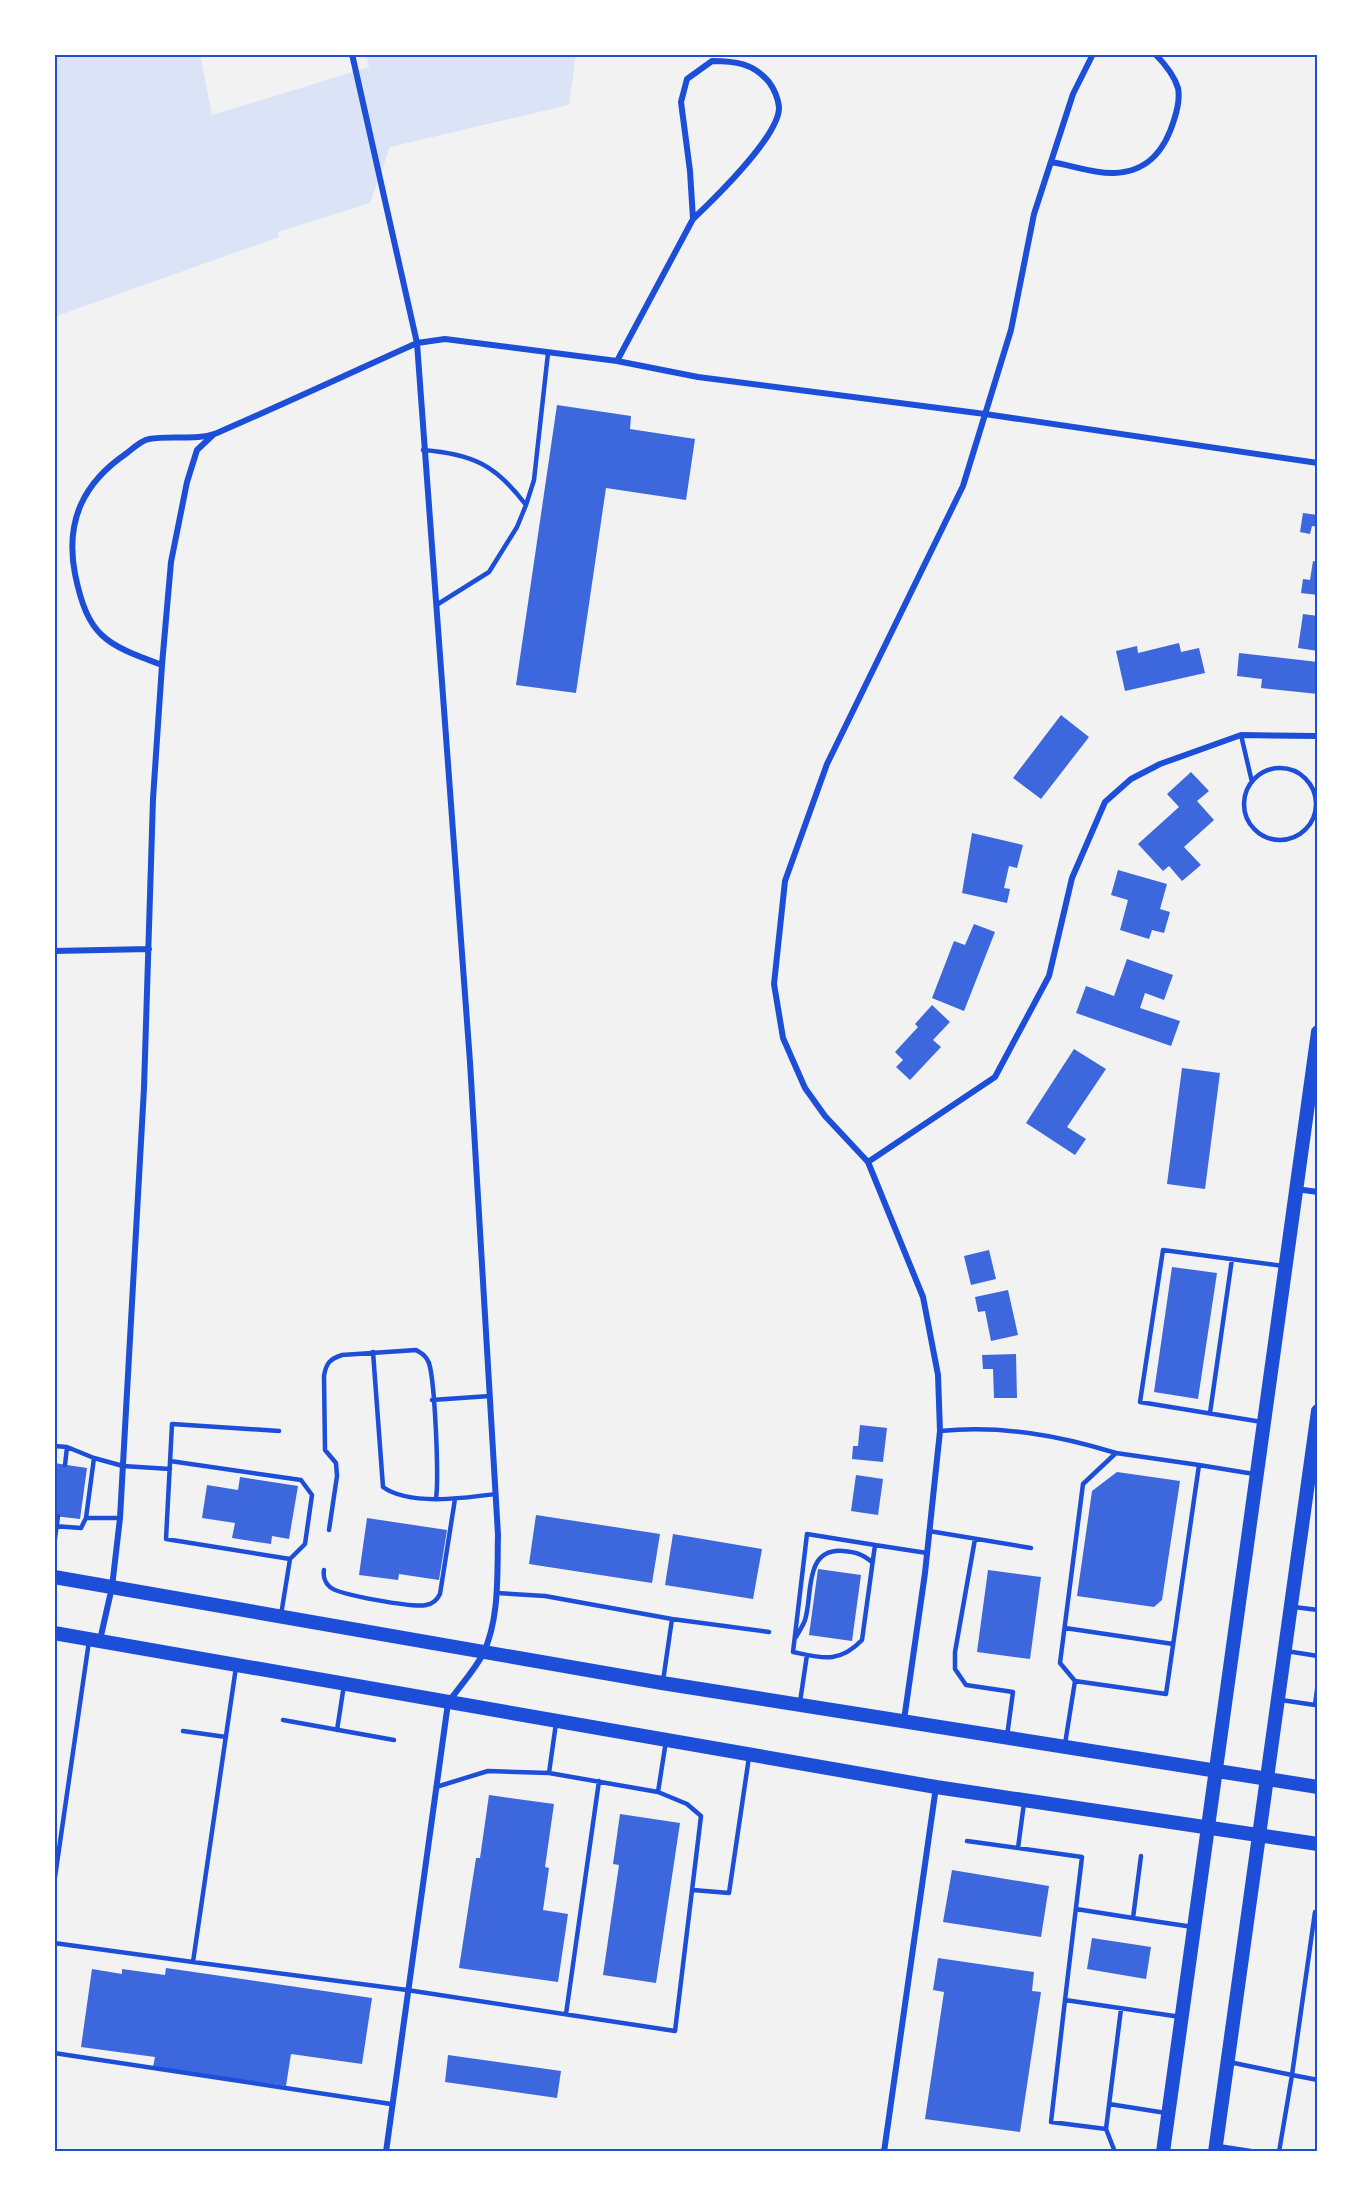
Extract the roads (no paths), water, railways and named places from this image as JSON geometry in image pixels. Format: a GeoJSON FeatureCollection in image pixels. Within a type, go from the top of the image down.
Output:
{"type":"FeatureCollection","features":[{"type":"Feature","properties":{"kind":"main road"},"geometry":{"type":"LineString","coordinates":[[1163,2152],[1262,1422],[1318,1032]]}},
{"type":"Feature","properties":{"kind":"main road"},"geometry":{"type":"LineString","coordinates":[[1216,2149],[1292,1606],[1313,1492],[1318,1411]]}},
{"type":"Feature","properties":{"kind":"main road"},"geometry":{"type":"LineString","coordinates":[[54,1577],[799,1706],[1318,1787]]}},
{"type":"Feature","properties":{"kind":"main road"},"geometry":{"type":"LineString","coordinates":[[54,1633],[936,1787],[1318,1844]]}},
{"type":"Feature","properties":{"kind":"street"},"geometry":{"type":"LineString","coordinates":[[352,54],[417,343],[423,450],[438,604],[470,1062],[496,1494],[496,1593],[491,1626],[483,1653],[448,1702],[386,2152]]}},
{"type":"Feature","properties":{"kind":"street"},"geometry":{"type":"LineString","coordinates":[[904,1723],[927,1553],[940,1431],[938,1376],[923,1298],[868,1162],[825,1116],[805,1088],[783,1038],[774,984],[785,881],[827,764],[963,486],[1011,330],[1034,214],[1073,94],[1093,54]]}},
{"type":"Feature","properties":{"kind":"street"},"geometry":{"type":"LineString","coordinates":[[1051,162],[1114,173],[1144,167],[1157,157],[1169,137],[1177,110],[1178,90],[1172,74],[1155,54]]}},
{"type":"Feature","properties":{"kind":"street"},"geometry":{"type":"LineString","coordinates":[[617,361],[693,219],[724,189],[771,131],[779,109],[775,90],[759,71],[738,61],[712,61],[687,79],[681,102],[693,219]]}},
{"type":"Feature","properties":{"kind":"street"},"geometry":{"type":"LineString","coordinates":[[95,1639],[112,1587],[120,1518],[144,1088],[153,799],[162,665],[171,562],[187,482],[196,450],[214,434],[417,343],[446,339],[617,361],[698,376],[985,414],[1318,463]]}},
{"type":"Feature","properties":{"kind":"street"},"geometry":{"type":"LineString","coordinates":[[162,665],[116,648],[96,632],[80,598],[73,559],[75,527],[82,499],[104,468],[147,439],[214,434]]}},
{"type":"Feature","properties":{"kind":"street"},"geometry":{"type":"LineString","coordinates":[[868,1162],[995,1077],[1048,976],[1072,878],[1105,802],[1131,779],[1160,764],[1241,735],[1318,736]]}},
{"type":"Feature","properties":{"kind":"street"},"geometry":{"type":"LineString","coordinates":[[54,951],[149,949]]}},
{"type":"Feature","properties":{"kind":"street"},"geometry":{"type":"LineString","coordinates":[[1295,1189],[1318,1192]]}},
{"type":"Feature","properties":{"kind":"street"},"geometry":{"type":"LineString","coordinates":[[884,2152],[936,1787]]}},
{"type":"Feature","properties":{"kind":"lane"},"geometry":{"type":"LineString","coordinates":[[438,604],[489,572],[517,527],[534,480],[548,353]]}},
{"type":"Feature","properties":{"kind":"lane"},"geometry":{"type":"LineString","coordinates":[[423,450],[459,453],[488,465],[510,483],[526,505]]}},
{"type":"Feature","properties":{"kind":"lane"},"geometry":{"type":"LineString","coordinates":[[1241,735],[1252,782],[1244,803],[1250,824],[1258,832],[1278,840],[1300,835],[1309,826],[1316,803],[1313,790],[1297,772],[1273,769],[1261,774],[1252,782]]}},
{"type":"Feature","properties":{"kind":"lane"},"geometry":{"type":"LineString","coordinates":[[1262,1422],[1140,1402],[1163,1250],[1284,1266]]}},
{"type":"Feature","properties":{"kind":"lane"},"geometry":{"type":"LineString","coordinates":[[1210,1413],[1232,1259]]}},
{"type":"Feature","properties":{"kind":"lane"},"geometry":{"type":"LineString","coordinates":[[329,1530],[337,1476],[336,1463],[325,1450],[325,1365],[332,1358],[342,1354],[416,1350],[425,1355],[429,1365],[432,1400],[438,1487],[436,1499]]}},
{"type":"Feature","properties":{"kind":"lane"},"geometry":{"type":"LineString","coordinates":[[373,1352],[383,1487],[391,1493],[436,1499],[496,1494]]}},
{"type":"Feature","properties":{"kind":"lane"},"geometry":{"type":"LineString","coordinates":[[432,1400],[490,1396]]}},
{"type":"Feature","properties":{"kind":"lane"},"geometry":{"type":"LineString","coordinates":[[279,1431],[172,1424],[166,1539],[290,1559]]}},
{"type":"Feature","properties":{"kind":"lane"},"geometry":{"type":"LineString","coordinates":[[940,1431],[977,1427],[1047,1434],[1116,1453],[1255,1474]]}},
{"type":"Feature","properties":{"kind":"lane"},"geometry":{"type":"LineString","coordinates":[[54,1446],[123,1466],[170,1469]]}},
{"type":"Feature","properties":{"kind":"lane"},"geometry":{"type":"LineString","coordinates":[[65,1465],[67,1448]]}},
{"type":"Feature","properties":{"kind":"lane"},"geometry":{"type":"LineString","coordinates":[[1116,1453],[1083,1484],[1060,1663],[1075,1681],[1166,1694],[1199,1465]]}},
{"type":"Feature","properties":{"kind":"lane"},"geometry":{"type":"LineString","coordinates":[[55,1526],[81,1528],[86,1518],[94,1458]]}},
{"type":"Feature","properties":{"kind":"lane"},"geometry":{"type":"LineString","coordinates":[[170,1461],[301,1480],[312,1495],[304,1544],[290,1559],[281,1617]]}},
{"type":"Feature","properties":{"kind":"lane"},"geometry":{"type":"LineString","coordinates":[[324,1570],[323,1575],[330,1587],[339,1592],[425,1606],[437,1601],[455,1499]]}},
{"type":"Feature","properties":{"kind":"lane"},"geometry":{"type":"LineString","coordinates":[[54,1546],[58,1516]]}},
{"type":"Feature","properties":{"kind":"lane"},"geometry":{"type":"LineString","coordinates":[[86,1518],[120,1518]]}},
{"type":"Feature","properties":{"kind":"lane"},"geometry":{"type":"LineString","coordinates":[[929,1531],[1031,1548]]}},
{"type":"Feature","properties":{"kind":"lane"},"geometry":{"type":"LineString","coordinates":[[875,1545],[862,1640],[851,1652],[834,1659],[793,1652],[807,1534],[927,1553]]}},
{"type":"Feature","properties":{"kind":"lane"},"geometry":{"type":"LineString","coordinates":[[975,1539],[955,1652],[955,1670],[966,1685],[1013,1692],[1006,1738]]}},
{"type":"Feature","properties":{"kind":"lane"},"geometry":{"type":"LineString","coordinates":[[795,1638],[805,1620],[811,1579],[816,1564],[824,1555],[839,1550],[861,1552],[872,1562]]}},
{"type":"Feature","properties":{"kind":"lane"},"geometry":{"type":"LineString","coordinates":[[496,1593],[545,1596],[672,1619],[769,1632]]}},
{"type":"Feature","properties":{"kind":"lane"},"geometry":{"type":"LineString","coordinates":[[1292,1606],[1318,1610]]}},
{"type":"Feature","properties":{"kind":"lane"},"geometry":{"type":"LineString","coordinates":[[662,1683],[672,1619]]}},
{"type":"Feature","properties":{"kind":"lane"},"geometry":{"type":"LineString","coordinates":[[1065,1628],[1173,1644]]}},
{"type":"Feature","properties":{"kind":"lane"},"geometry":{"type":"LineString","coordinates":[[54,1884],[95,1639]]}},
{"type":"Feature","properties":{"kind":"lane"},"geometry":{"type":"LineString","coordinates":[[1286,1651],[1318,1656]]}},
{"type":"Feature","properties":{"kind":"lane"},"geometry":{"type":"LineString","coordinates":[[799,1706],[807,1654]]}},
{"type":"Feature","properties":{"kind":"lane"},"geometry":{"type":"LineString","coordinates":[[193,1962],[237,1664]]}},
{"type":"Feature","properties":{"kind":"lane"},"geometry":{"type":"LineString","coordinates":[[1064,1747],[1075,1681]]}},
{"type":"Feature","properties":{"kind":"lane"},"geometry":{"type":"LineString","coordinates":[[338,1730],[344,1684]]}},
{"type":"Feature","properties":{"kind":"lane"},"geometry":{"type":"LineString","coordinates":[[1280,1699],[1315,1705],[1318,1684]]}},
{"type":"Feature","properties":{"kind":"lane"},"geometry":{"type":"LineString","coordinates":[[283,1720],[394,1740]]}},
{"type":"Feature","properties":{"kind":"lane"},"geometry":{"type":"LineString","coordinates":[[549,1773],[557,1720]]}},
{"type":"Feature","properties":{"kind":"lane"},"geometry":{"type":"LineString","coordinates":[[183,1731],[226,1737]]}},
{"type":"Feature","properties":{"kind":"lane"},"geometry":{"type":"LineString","coordinates":[[658,1792],[666,1740]]}},
{"type":"Feature","properties":{"kind":"lane"},"geometry":{"type":"LineString","coordinates":[[693,1890],[729,1893],[749,1754]]}},
{"type":"Feature","properties":{"kind":"lane"},"geometry":{"type":"LineString","coordinates":[[54,1943],[407,1990],[675,2031],[701,1816],[687,1804],[658,1792],[549,1773],[488,1771],[436,1787]]}},
{"type":"Feature","properties":{"kind":"lane"},"geometry":{"type":"LineString","coordinates":[[566,2014],[599,1781]]}},
{"type":"Feature","properties":{"kind":"lane"},"geometry":{"type":"LineString","coordinates":[[1018,1848],[1024,1800]]}},
{"type":"Feature","properties":{"kind":"lane"},"geometry":{"type":"LineString","coordinates":[[967,1841],[1082,1857],[1051,2122],[1106,2129]]}},
{"type":"Feature","properties":{"kind":"lane"},"geometry":{"type":"LineString","coordinates":[[1133,1918],[1141,1856]]}},
{"type":"Feature","properties":{"kind":"lane"},"geometry":{"type":"LineString","coordinates":[[1076,1909],[1193,1927]]}},
{"type":"Feature","properties":{"kind":"lane"},"geometry":{"type":"LineString","coordinates":[[1279,2152],[1315,1912],[1318,1913]]}},
{"type":"Feature","properties":{"kind":"lane"},"geometry":{"type":"LineString","coordinates":[[1065,2000],[1181,2017]]}},
{"type":"Feature","properties":{"kind":"lane"},"geometry":{"type":"LineString","coordinates":[[1115,2152],[1106,2129],[1121,2008]]}},
{"type":"Feature","properties":{"kind":"lane"},"geometry":{"type":"LineString","coordinates":[[54,2053],[391,2104]]}},
{"type":"Feature","properties":{"kind":"lane"},"geometry":{"type":"LineString","coordinates":[[1229,2062],[1318,2080]]}},
{"type":"Feature","properties":{"kind":"lane"},"geometry":{"type":"LineString","coordinates":[[1109,2104],[1168,2113]]}},
{"type":"Feature","properties":{"kind":"lane"},"geometry":{"type":"LineString","coordinates":[[1216,2149],[1257,2152]]}}]}
